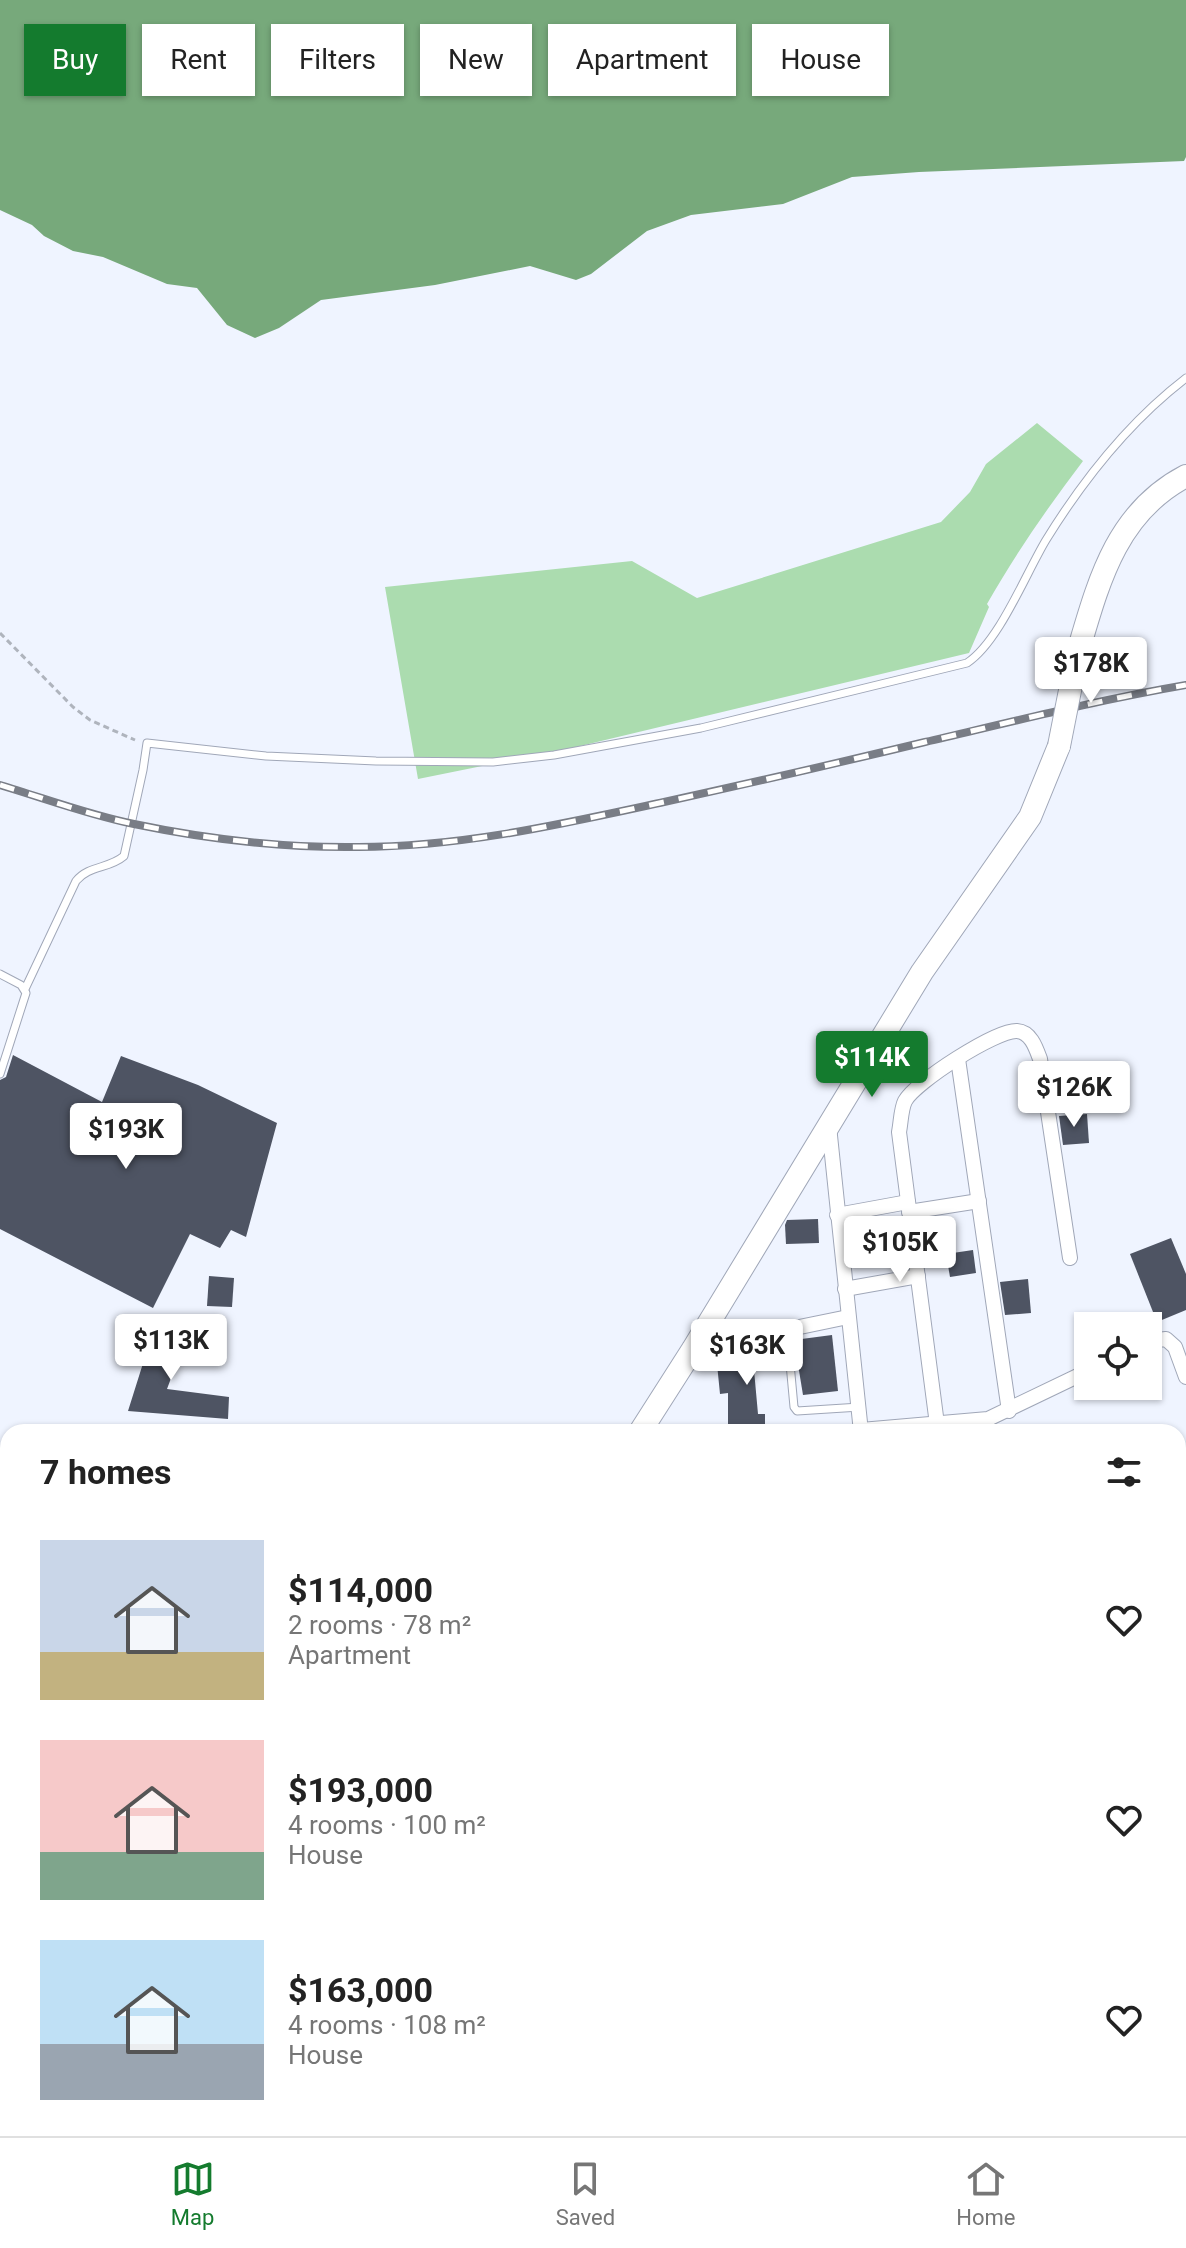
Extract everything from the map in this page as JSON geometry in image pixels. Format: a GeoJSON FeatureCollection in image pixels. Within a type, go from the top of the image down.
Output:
{"type":"FeatureCollection","features":[{"type":"Feature","properties":{"kind":"main road"},"geometry":{"type":"LineString","coordinates":[[645,1424],[922,972],[1030,817],[1059,746],[1077,655],[1111,552],[1126,526],[1170,484],[1186,476]]}},
{"type":"Feature","properties":{"kind":"street"},"geometry":{"type":"LineString","coordinates":[[936,1424],[899,1132],[905,1101],[920,1085],[999,1035],[1016,1031],[1026,1034],[1034,1042],[1040,1059],[1070,1258]]}},
{"type":"Feature","properties":{"kind":"street"},"geometry":{"type":"LineString","coordinates":[[958,1059],[1009,1411]]}},
{"type":"Feature","properties":{"kind":"street"},"geometry":{"type":"LineString","coordinates":[[829,1126],[861,1424]]}},
{"type":"Feature","properties":{"kind":"street"},"geometry":{"type":"LineString","coordinates":[[837,1215],[979,1201]]}},
{"type":"Feature","properties":{"kind":"street"},"geometry":{"type":"LineString","coordinates":[[845,1289],[918,1276]]}},
{"type":"Feature","properties":{"kind":"street"},"geometry":{"type":"LineString","coordinates":[[693,1349],[848,1317]]}},
{"type":"Feature","properties":{"kind":"street"},"geometry":{"type":"LineString","coordinates":[[1162,1339],[1175,1347],[1186,1377]]}},
{"type":"Feature","properties":{"kind":"street"},"geometry":{"type":"LineString","coordinates":[[960,1424],[1009,1411],[1074,1378]]}},
{"type":"Feature","properties":{"kind":"lane"},"geometry":{"type":"LineString","coordinates":[[0,1074],[26,999],[25,989],[76,881],[82,873],[111,864],[124,856],[141,785],[147,743],[266,756],[493,762],[554,755],[701,728],[954,668],[979,655],[992,638],[1032,564],[1077,492],[1125,435],[1186,378]]}},
{"type":"Feature","properties":{"kind":"lane"},"geometry":{"type":"LineString","coordinates":[[0,974],[25,989]]}},
{"type":"Feature","properties":{"kind":"lane"},"geometry":{"type":"LineString","coordinates":[[787,1331],[794,1407],[797,1411],[860,1407]]}},
{"type":"Feature","properties":{"kind":"path"},"geometry":{"type":"LineString","coordinates":[[0,633],[73,707],[90,720],[147,743]]}},
{"type":"Feature","properties":{"kind":"shaded area"},"geometry":{"type":"Polygon","coordinates":[[[0,0],[1186,0],[1184,161],[852,177],[783,204],[691,215],[647,231],[591,274],[576,280],[530,266],[435,285],[321,300],[279,328],[255,338],[227,325],[197,288],[167,284],[103,257],[73,251],[44,236],[32,225],[0,210],[0,0]]]}},
{"type":"Feature","properties":{"kind":"shaded area"},"geometry":{"type":"Polygon","coordinates":[[[1037,423],[1083,461],[998,585],[987,604],[989,607],[969,653],[576,747],[418,779],[385,587],[632,561],[697,598],[941,522],[970,492],[986,464],[1037,423]]]}},
{"type":"Feature","properties":{"kind":"building"},"geometry":{"type":"Polygon","coordinates":[[[13,1055],[102,1102],[121,1056],[198,1085],[277,1123],[246,1237],[231,1230],[220,1248],[190,1234],[153,1308],[0,1229],[0,1080],[6,1077],[13,1055]]]}},
{"type":"Feature","properties":{"kind":"building"},"geometry":{"type":"Polygon","coordinates":[[[1087,1114],[1089,1143],[1063,1145],[1059,1116],[1087,1114]]]}},
{"type":"Feature","properties":{"kind":"building"},"geometry":{"type":"Polygon","coordinates":[[[894,1216],[896,1242],[870,1244],[867,1220],[894,1216]]]}},
{"type":"Feature","properties":{"kind":"building"},"geometry":{"type":"Polygon","coordinates":[[[818,1219],[819,1243],[786,1244],[787,1220],[818,1219]]]}},
{"type":"Feature","properties":{"kind":"building"},"geometry":{"type":"Polygon","coordinates":[[[1171,1238],[1186,1274],[1186,1310],[1162,1320],[1162,1312],[1153,1312],[1130,1254],[1171,1238]]]}},
{"type":"Feature","properties":{"kind":"building"},"geometry":{"type":"Polygon","coordinates":[[[973,1250],[976,1273],[950,1277],[946,1254],[973,1250]]]}},
{"type":"Feature","properties":{"kind":"building"},"geometry":{"type":"Polygon","coordinates":[[[209,1276],[234,1278],[232,1307],[207,1306],[209,1276]]]}},
{"type":"Feature","properties":{"kind":"building"},"geometry":{"type":"Polygon","coordinates":[[[1028,1279],[1031,1313],[1005,1315],[1000,1282],[1028,1279]]]}},
{"type":"Feature","properties":{"kind":"building"},"geometry":{"type":"Polygon","coordinates":[[[156,1322],[187,1335],[167,1389],[229,1397],[228,1419],[128,1411],[156,1322]]]}},
{"type":"Feature","properties":{"kind":"building"},"geometry":{"type":"Polygon","coordinates":[[[832,1335],[838,1391],[803,1395],[794,1340],[832,1335]]]}},
{"type":"Feature","properties":{"kind":"building"},"geometry":{"type":"Polygon","coordinates":[[[781,1341],[784,1367],[754,1370],[758,1414],[765,1414],[765,1424],[728,1424],[728,1393],[720,1394],[717,1364],[752,1361],[751,1347],[781,1341]]]}},
{"type":"Feature","properties":{"kind":"railway"},"geometry":{"type":"LineString","coordinates":[[0,785],[117,820],[217,838],[330,847],[435,843],[512,833],[588,818],[1120,697],[1186,685]]}}]}
